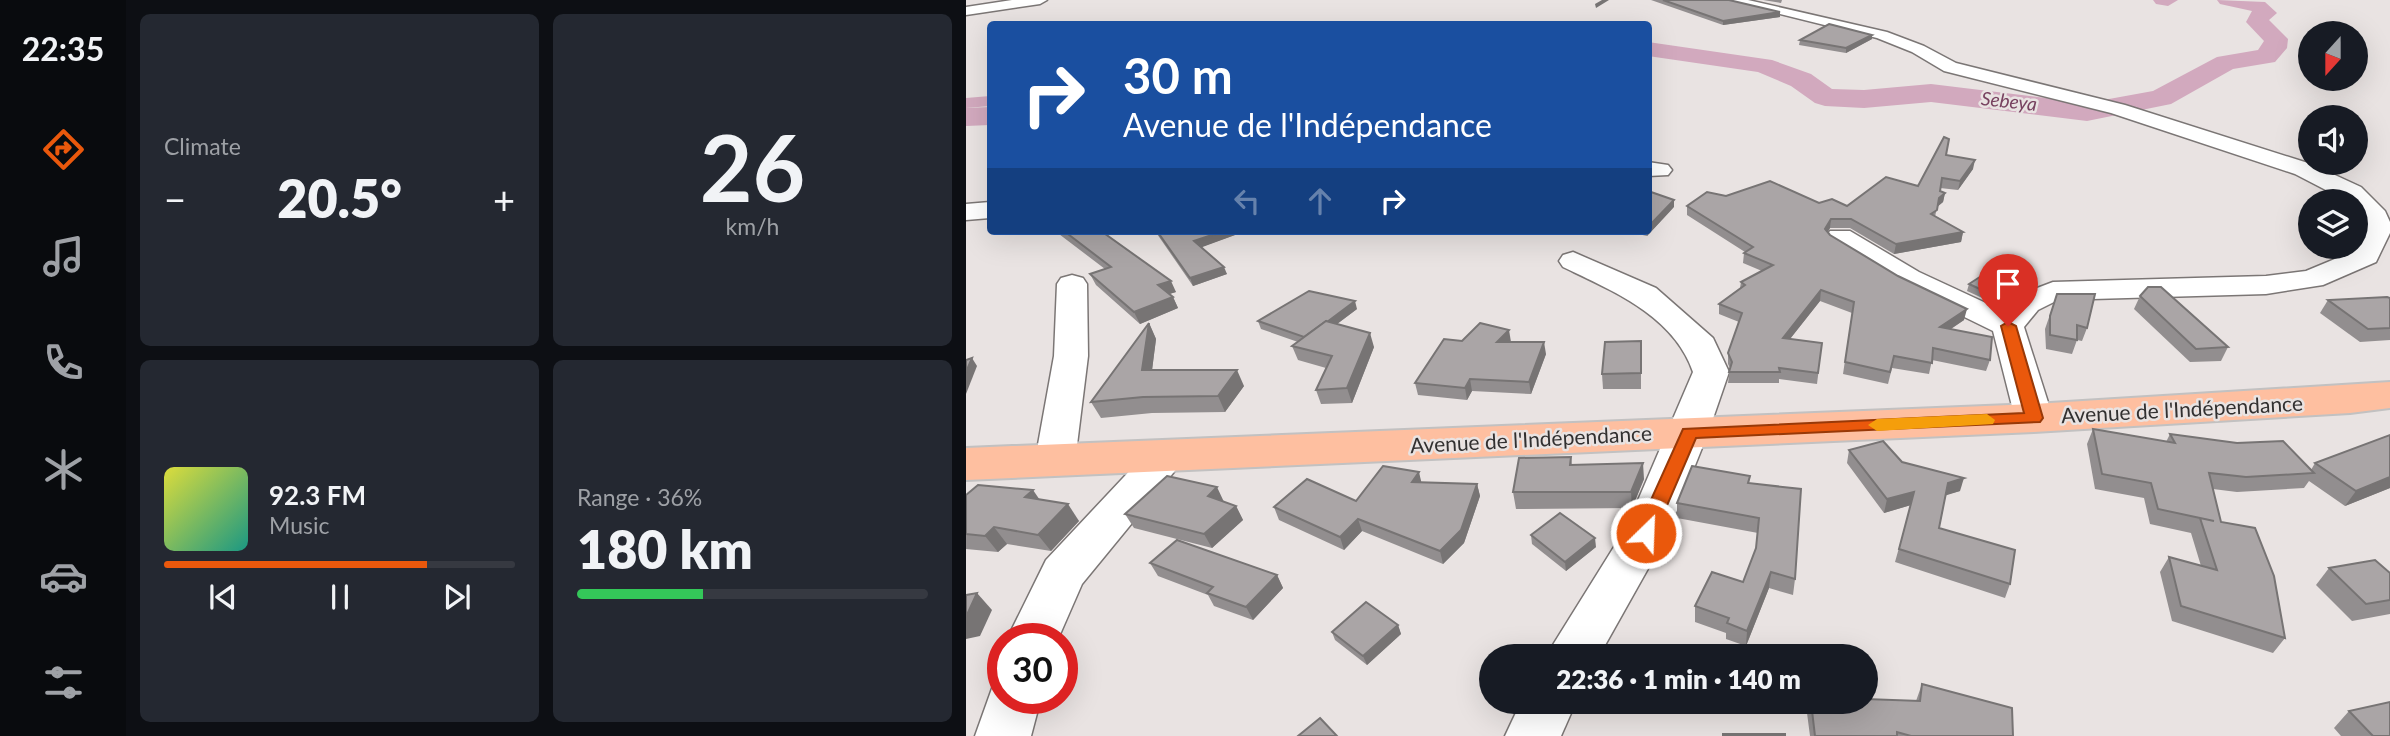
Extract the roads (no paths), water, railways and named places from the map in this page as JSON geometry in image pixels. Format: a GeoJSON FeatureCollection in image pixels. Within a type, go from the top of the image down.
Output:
{"type":"FeatureCollection","features":[{"type":"Feature","properties":{"kind":"highway","name":"Avenue de l'Indépendance"},"geometry":{"type":"LineString","coordinates":[[966,464],[2034,418],[2350,400],[2390,395]]}},
{"type":"Feature","properties":{"kind":"street"},"geometry":{"type":"LineString","coordinates":[[966,11],[1040,0]]}},
{"type":"Feature","properties":{"kind":"street"},"geometry":{"type":"LineString","coordinates":[[1730,0],[1882,35],[1918,49],[1950,67],[2118,109],[2303,169],[2352,192],[2372,211],[2379,227],[2366,256],[2312,279],[2266,285],[2053,292],[2027,303],[2008,326]]}},
{"type":"Feature","properties":{"kind":"street"},"geometry":{"type":"LineString","coordinates":[[966,212],[987,210]]}},
{"type":"Feature","properties":{"kind":"street"},"geometry":{"type":"LineString","coordinates":[[1840,237],[1908,278],[2008,326],[2034,418]]}},
{"type":"Feature","properties":{"kind":"street"},"geometry":{"type":"LineString","coordinates":[[1573,261],[1646,295],[1700,345],[1711,372],[1689,433],[1646,533],[1579,644]]}},
{"type":"Feature","properties":{"kind":"street"},"geometry":{"type":"LineString","coordinates":[[1055,461],[1071,356],[1072,284]]}},
{"type":"Feature","properties":{"kind":"street"},"geometry":{"type":"LineString","coordinates":[[1040,623],[1063,573],[1167,456]]}},
{"type":"Feature","properties":{"kind":"street"},"geometry":{"type":"LineString","coordinates":[[1003,736],[1009,714]]}},
{"type":"Feature","properties":{"kind":"street"},"geometry":{"type":"LineString","coordinates":[[1532,736],[1543,714]]}},
{"type":"Feature","properties":{"kind":"waterway","name":"Sebeya"},"geometry":{"type":"LineString","coordinates":[[2163,0],[2168,0]]}},
{"type":"Feature","properties":{"kind":"waterway","name":"Sebeya"},"geometry":{"type":"LineString","coordinates":[[1652,50],[1763,65],[1801,80],[1825,97],[1864,99],[1931,93],[2087,112],[2102,111],[2107,107],[2161,98],[2226,62],[2266,57],[2275,48],[2276,39],[2257,22],[2259,16],[2266,13],[2258,6],[2227,0]]}},
{"type":"Feature","properties":{"kind":"waterway"},"geometry":{"type":"LineString","coordinates":[[966,103],[987,101]]}},
{"type":"Feature","properties":{"kind":"waterway","name":"Sebeya"},"geometry":{"type":"LineString","coordinates":[[966,117],[987,116]]}}]}
